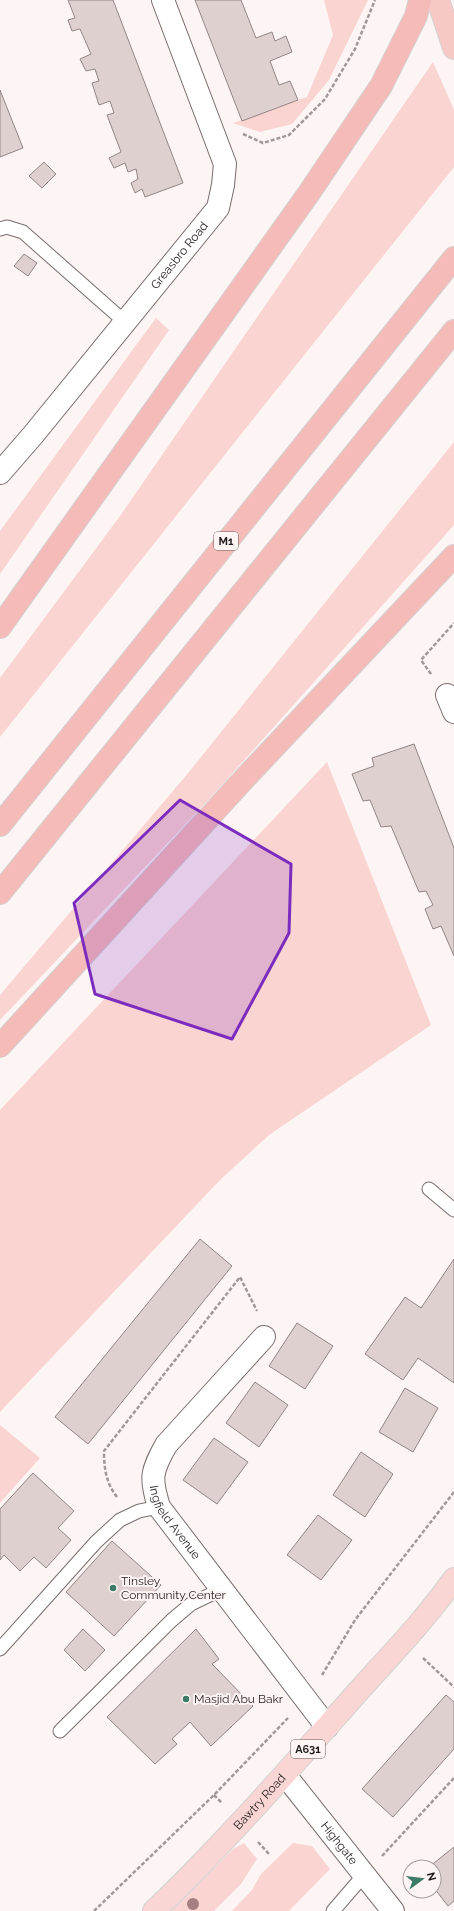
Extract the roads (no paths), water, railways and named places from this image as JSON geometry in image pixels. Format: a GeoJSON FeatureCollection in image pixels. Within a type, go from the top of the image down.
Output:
{"type":"FeatureCollection","features":[{"type":"Feature","properties":{"kind":"highway"},"geometry":{"type":"LineString","coordinates":[[0,627],[305,200],[377,93],[416,16],[420,0]]}},
{"type":"Feature","properties":{"kind":"highway"},"geometry":{"type":"LineString","coordinates":[[438,0],[454,48]]}},
{"type":"Feature","properties":{"kind":"highway","name":"M1"},"geometry":{"type":"LineString","coordinates":[[0,825],[454,258]]}},
{"type":"Feature","properties":{"kind":"highway"},"geometry":{"type":"LineString","coordinates":[[0,893],[454,331]]}},
{"type":"Feature","properties":{"kind":"highway"},"geometry":{"type":"LineString","coordinates":[[0,1046],[245,778],[454,556]]}},
{"type":"Feature","properties":{"kind":"main road","name":"Bawtry Road"},"geometry":{"type":"LineString","coordinates":[[154,1911],[186,1880],[285,1775],[404,1640],[454,1579]]}},
{"type":"Feature","properties":{"kind":"street","name":"Greasbro Road"},"geometry":{"type":"LineString","coordinates":[[0,473],[33,435],[218,208],[224,184],[225,164],[163,0]]}},
{"type":"Feature","properties":{"kind":"street","name":"Ingfield Avenue"},"geometry":{"type":"LineString","coordinates":[[264,1337],[166,1445],[156,1464],[152,1484],[159,1507],[327,1727]]}},
{"type":"Feature","properties":{"kind":"street","name":"Highgate"},"geometry":{"type":"LineString","coordinates":[[285,1775],[393,1911]]}},
{"type":"Feature","properties":{"kind":"lane"},"geometry":{"type":"LineString","coordinates":[[0,229],[7,227],[24,232],[125,322]]}},
{"type":"Feature","properties":{"kind":"lane"},"geometry":{"type":"LineString","coordinates":[[429,1189],[454,1210]]}},
{"type":"Feature","properties":{"kind":"lane"},"geometry":{"type":"LineString","coordinates":[[0,1649],[96,1542],[120,1520],[139,1511],[159,1507]]}},
{"type":"Feature","properties":{"kind":"lane"},"geometry":{"type":"LineString","coordinates":[[60,1731],[172,1620],[191,1604],[222,1589]]}},
{"type":"Feature","properties":{"kind":"lane"},"geometry":{"type":"LineString","coordinates":[[333,1911],[364,1875]]}},
{"type":"Feature","properties":{"kind":"place","name":"Tinsley Community Center"},"geometry":{"type":"Point","coordinates":[113,1588]}},
{"type":"Feature","properties":{"kind":"place","name":"Masjid Abu Bakr"},"geometry":{"type":"Point","coordinates":[186,1699]}}]}
